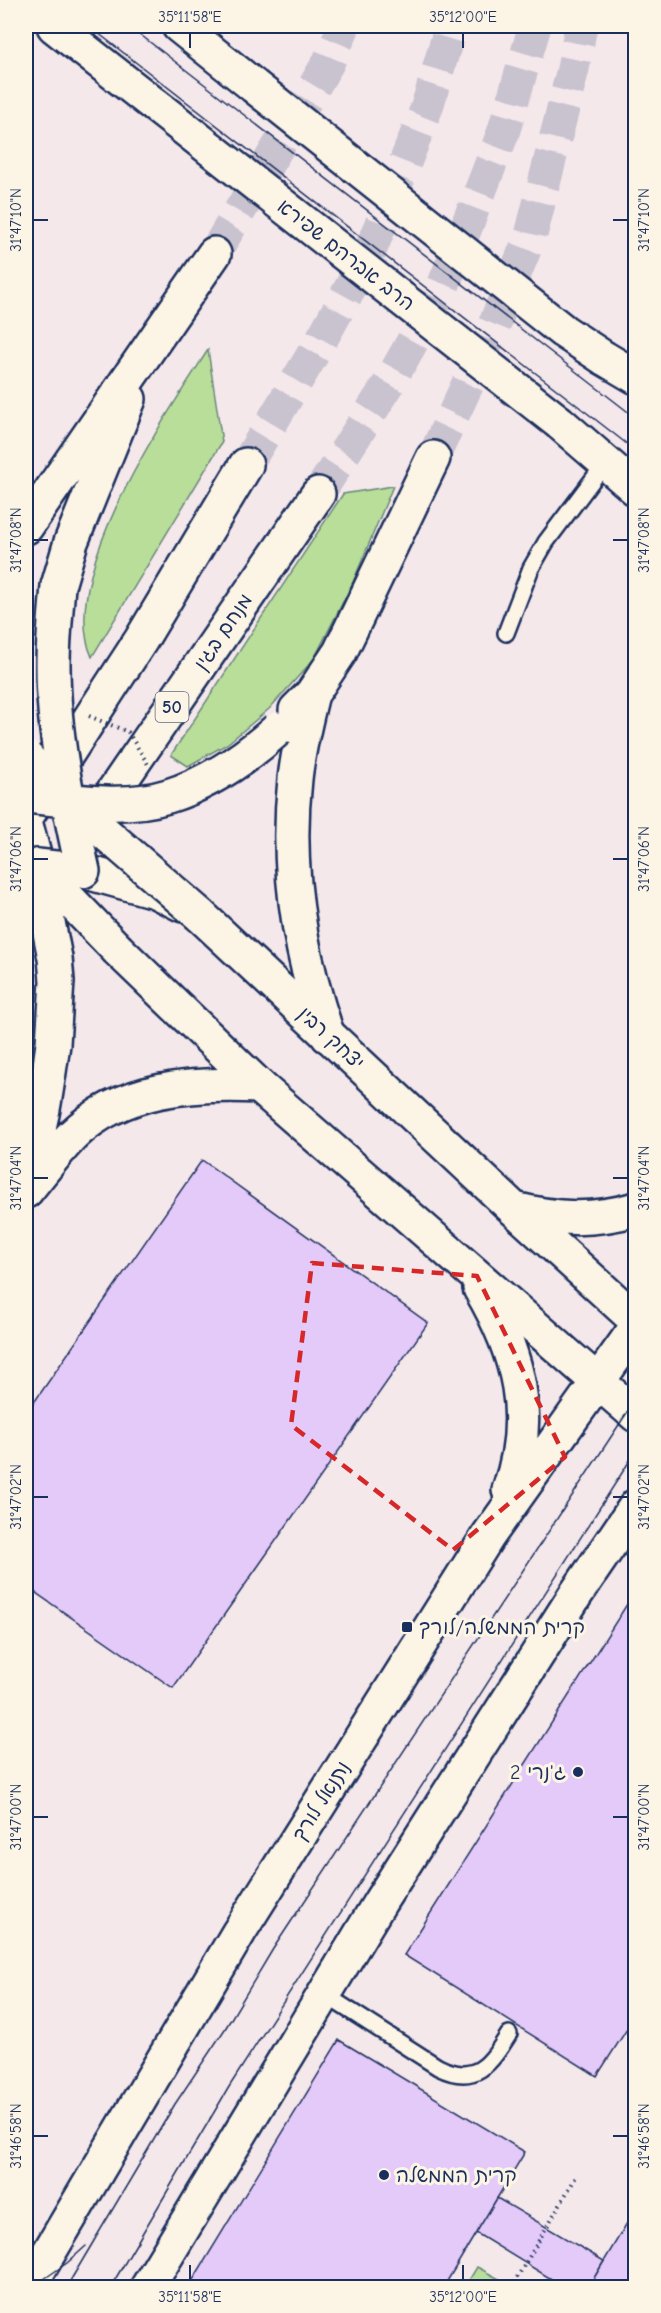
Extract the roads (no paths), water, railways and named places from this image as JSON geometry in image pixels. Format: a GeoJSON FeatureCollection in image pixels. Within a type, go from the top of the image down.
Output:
{"type":"FeatureCollection","features":[{"type":"Feature","properties":{"kind":"main road","name":"הרב אברהם שפירא"},"geometry":{"type":"LineString","coordinates":[[54,26],[560,423],[636,489]]}},
{"type":"Feature","properties":{"kind":"main road"},"geometry":{"type":"LineString","coordinates":[[179,26],[563,331],[627,371]]}},
{"type":"Feature","properties":{"kind":"main road"},"geometry":{"type":"LineString","coordinates":[[26,527],[63,469],[214,254]]}},
{"type":"Feature","properties":{"kind":"main road"},"geometry":{"type":"LineString","coordinates":[[118,950],[102,921],[82,871],[67,800],[55,702],[53,656],[58,586],[71,542],[151,345]]}},
{"type":"Feature","properties":{"kind":"main road"},"geometry":{"type":"LineString","coordinates":[[26,796],[118,802],[168,796],[231,767],[278,729],[312,694],[340,652],[434,458]]}},
{"type":"Feature","properties":{"kind":"main road"},"geometry":{"type":"LineString","coordinates":[[26,817],[141,640],[246,465]]}},
{"type":"Feature","properties":{"kind":"main road","name":"מנחם בגין"},"geometry":{"type":"LineString","coordinates":[[26,919],[318,494]]}},
{"type":"Feature","properties":{"kind":"main road"},"geometry":{"type":"LineString","coordinates":[[312,694],[295,779],[292,823],[293,886],[303,955],[328,1036]]}},
{"type":"Feature","properties":{"kind":"main road","name":"יצחק רבין"},"geometry":{"type":"LineString","coordinates":[[26,757],[67,800],[200,915],[636,1320]]}},
{"type":"Feature","properties":{"kind":"main road"},"geometry":{"type":"LineString","coordinates":[[26,825],[29,862],[55,958],[57,981],[53,1044],[45,1100],[32,1154],[26,1169]]}},
{"type":"Feature","properties":{"kind":"main road"},"geometry":{"type":"LineString","coordinates":[[29,862],[82,871],[155,891],[200,915]]}},
{"type":"Feature","properties":{"kind":"main road"},"geometry":{"type":"LineString","coordinates":[[29,862],[183,1015],[259,1086],[636,1415]]}},
{"type":"Feature","properties":{"kind":"main road"},"geometry":{"type":"LineString","coordinates":[[26,1191],[73,1135],[102,1112],[129,1098],[184,1088],[225,1085],[259,1086]]}},
{"type":"Feature","properties":{"kind":"main road"},"geometry":{"type":"LineString","coordinates":[[514,1209],[564,1219],[608,1216],[636,1209]]}},
{"type":"Feature","properties":{"kind":"main road"},"geometry":{"type":"LineString","coordinates":[[470,1270],[509,1346],[519,1383],[523,1419],[516,1468],[488,1536]]}},
{"type":"Feature","properties":{"kind":"main road","name":"נתנאל לורך"},"geometry":{"type":"LineString","coordinates":[[28,2288],[239,1932],[488,1536],[636,1328]]}},
{"type":"Feature","properties":{"kind":"main road"},"geometry":{"type":"LineString","coordinates":[[147,2288],[380,1902],[621,1542],[636,1506]]}},
{"type":"Feature","properties":{"kind":"lane"},"geometry":{"type":"LineString","coordinates":[[506,633],[531,568],[546,542],[606,462]]}},
{"type":"Feature","properties":{"kind":"lane"},"geometry":{"type":"LineString","coordinates":[[324,1994],[438,2067],[454,2074],[472,2074],[484,2066],[495,2055],[509,2034]]}},
{"type":"Feature","properties":{"kind":"tunnel"},"geometry":{"type":"LineString","coordinates":[[214,254],[328,63],[344,26]]}},
{"type":"Feature","properties":{"kind":"tunnel"},"geometry":{"type":"LineString","coordinates":[[246,465],[319,344],[369,254],[427,107],[451,26]]}},
{"type":"Feature","properties":{"kind":"tunnel"},"geometry":{"type":"LineString","coordinates":[[318,494],[388,385],[442,289],[503,133],[535,26]]}},
{"type":"Feature","properties":{"kind":"tunnel"},"geometry":{"type":"LineString","coordinates":[[433,458],[485,347],[531,235],[573,69],[581,26]]}},
{"type":"Feature","properties":{"kind":"tram line"},"geometry":{"type":"LineString","coordinates":[[89,26],[636,451]]}},
{"type":"Feature","properties":{"kind":"tram line"},"geometry":{"type":"LineString","coordinates":[[129,26],[636,418]]}},
{"type":"Feature","properties":{"kind":"tram line"},"geometry":{"type":"LineString","coordinates":[[66,2288],[175,2104],[225,2029],[273,1949],[636,1399]]}},
{"type":"Feature","properties":{"kind":"tram line"},"geometry":{"type":"LineString","coordinates":[[110,2288],[229,2087],[636,1451]]}},
{"type":"Feature","properties":{"kind":"tram line"},"geometry":{"type":"LineString","coordinates":[[31,2288],[67,2263],[86,2246]]}},
{"type":"Feature","properties":{"kind":"place","name":"קרית הממשלה/לורך"},"geometry":{"type":"Point","coordinates":[407,1627]}},
{"type":"Feature","properties":{"kind":"place","name":"ג'נרי 2"},"geometry":{"type":"Point","coordinates":[578,1772]}},
{"type":"Feature","properties":{"kind":"place","name":"קרית הממשלה"},"geometry":{"type":"Point","coordinates":[384,2175]}}]}
